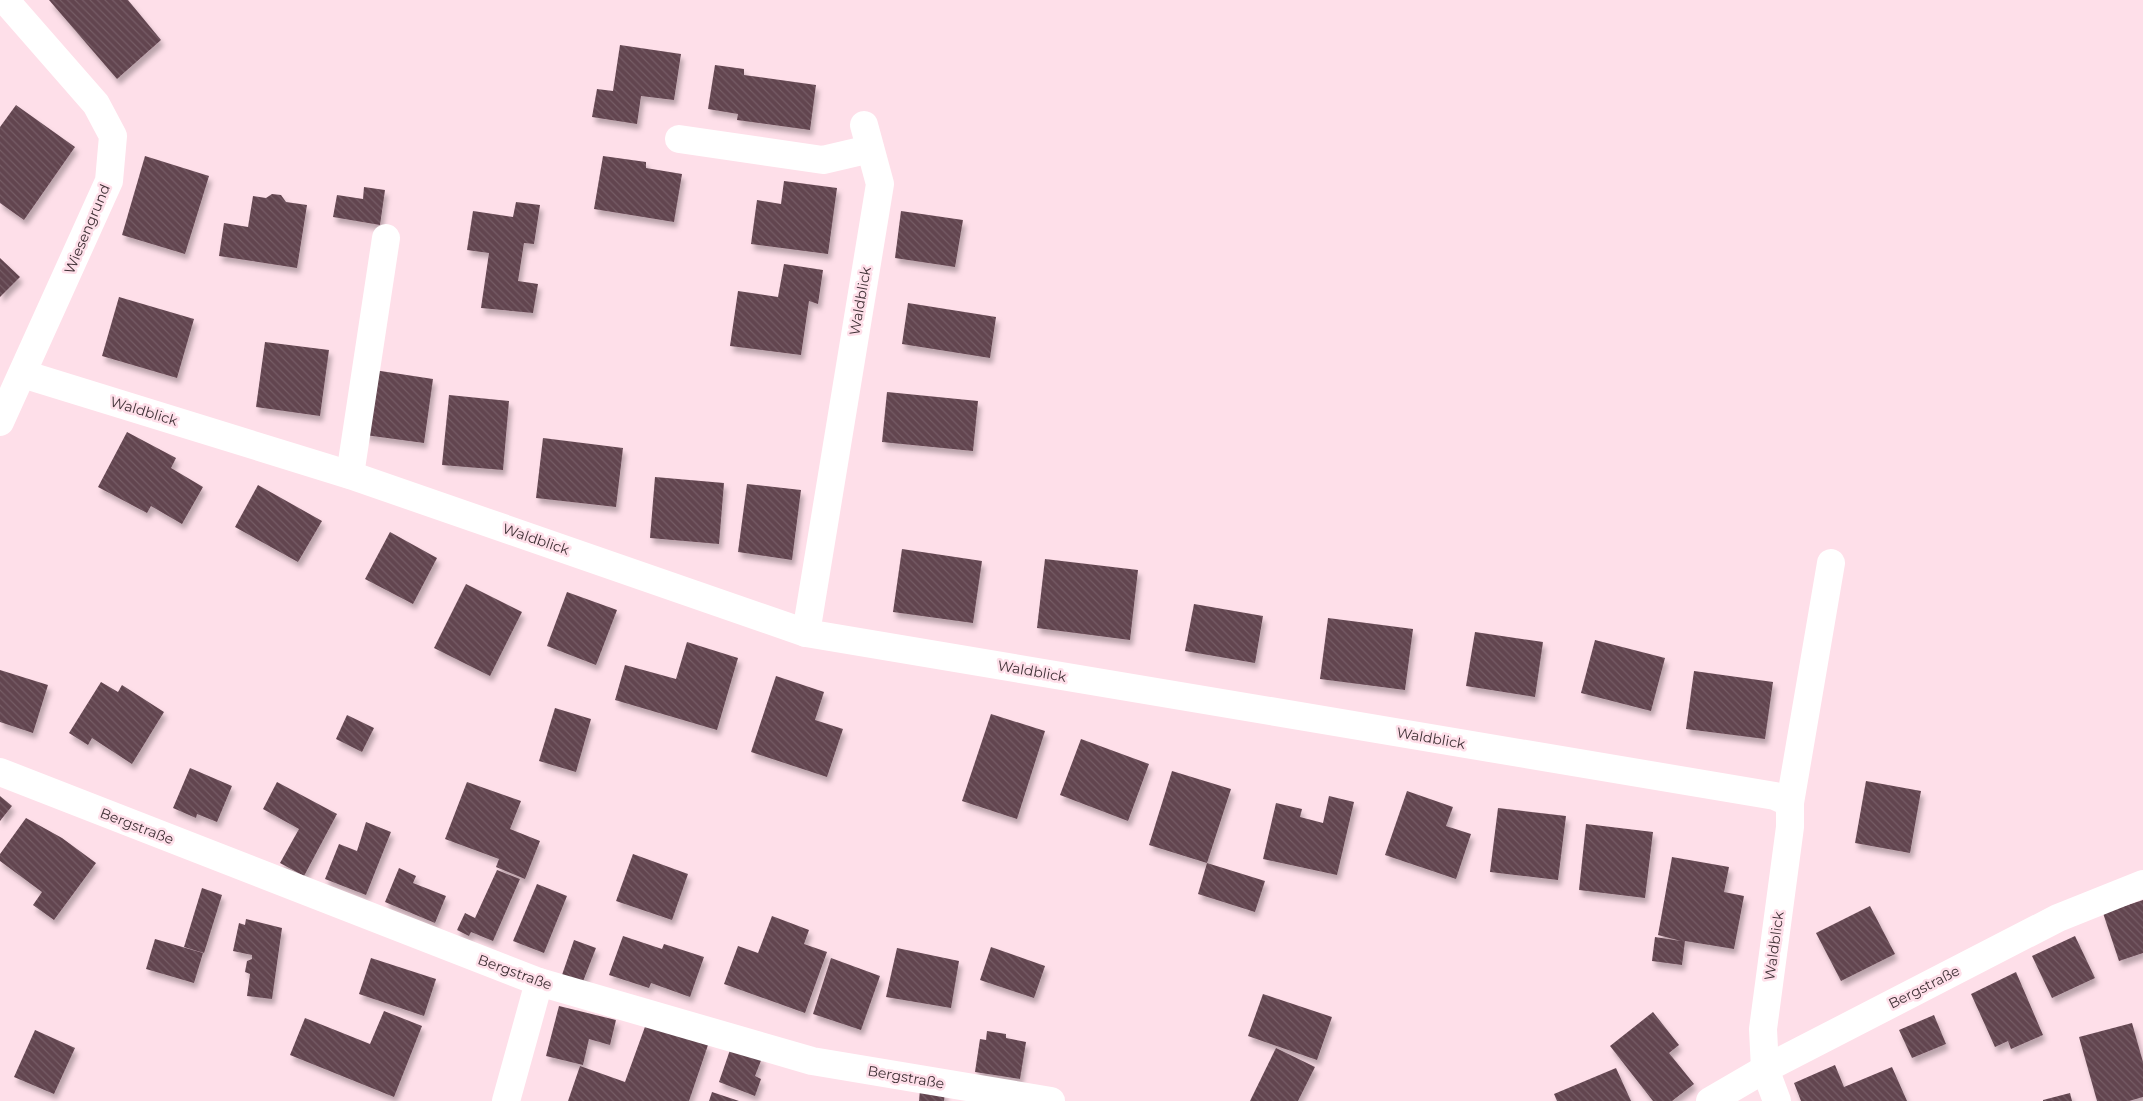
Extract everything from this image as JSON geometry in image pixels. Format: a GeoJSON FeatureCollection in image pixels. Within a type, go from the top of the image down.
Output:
{"type":"FeatureCollection","features":[{"type":"Feature","properties":{"kind":"street","name":"Wiesengrund"},"geometry":{"type":"LineString","coordinates":[[0,422],[108,181],[113,136],[96,104],[5,0]]}},
{"type":"Feature","properties":{"kind":"street","name":"Waldblick"},"geometry":{"type":"LineString","coordinates":[[679,139],[823,160],[867,137],[880,184],[806,633]]}},
{"type":"Feature","properties":{"kind":"street"},"geometry":{"type":"LineString","coordinates":[[350,475],[386,238]]}},
{"type":"Feature","properties":{"kind":"street","name":"Waldblick"},"geometry":{"type":"LineString","coordinates":[[23,374],[350,475],[806,633],[1775,796],[1790,803],[1790,827],[1763,1029],[1765,1069],[1777,1101]]}},
{"type":"Feature","properties":{"kind":"street"},"geometry":{"type":"LineString","coordinates":[[1790,803],[1831,563]]}},
{"type":"Feature","properties":{"kind":"street","name":"Bergstraße"},"geometry":{"type":"LineString","coordinates":[[0,772],[539,982],[812,1061],[1051,1101]]}},
{"type":"Feature","properties":{"kind":"street","name":"Bergstraße"},"geometry":{"type":"LineString","coordinates":[[1710,1101],[1765,1069],[2058,918],[2143,884]]}},
{"type":"Feature","properties":{"kind":"street"},"geometry":{"type":"LineString","coordinates":[[506,1101],[539,982]]}},
{"type":"Feature","properties":{"kind":"building"},"geometry":{"type":"Polygon","coordinates":[[[49,0],[128,0],[161,40],[117,79],[49,0]]]}},
{"type":"Feature","properties":{"kind":"building"},"geometry":{"type":"Polygon","coordinates":[[[620,45],[681,54],[674,100],[641,96],[637,124],[592,117],[597,89],[613,91],[620,45]]]}},
{"type":"Feature","properties":{"kind":"building"},"geometry":{"type":"Polygon","coordinates":[[[715,65],[744,69],[744,75],[816,85],[810,130],[737,120],[738,114],[708,109],[715,65]]]}},
{"type":"Feature","properties":{"kind":"building"},"geometry":{"type":"Polygon","coordinates":[[[16,105],[75,147],[24,220],[0,203],[0,127],[16,105]]]}},
{"type":"Feature","properties":{"kind":"building"},"geometry":{"type":"Polygon","coordinates":[[[145,156],[209,176],[185,254],[122,235],[145,156]]]}},
{"type":"Feature","properties":{"kind":"building"},"geometry":{"type":"Polygon","coordinates":[[[603,156],[646,162],[646,168],[682,174],[674,222],[594,209],[603,156]]]}},
{"type":"Feature","properties":{"kind":"building"},"geometry":{"type":"Polygon","coordinates":[[[784,181],[837,188],[828,254],[751,244],[757,200],[781,204],[784,181]]]}},
{"type":"Feature","properties":{"kind":"building"},"geometry":{"type":"Polygon","coordinates":[[[364,187],[385,190],[380,225],[333,217],[337,195],[363,199],[364,187]]]}},
{"type":"Feature","properties":{"kind":"building"},"geometry":{"type":"Polygon","coordinates":[[[272,194],[281,195],[286,202],[307,205],[297,268],[219,256],[224,223],[248,227],[253,196],[266,198],[272,194]]]}},
{"type":"Feature","properties":{"kind":"building"},"geometry":{"type":"Polygon","coordinates":[[[516,202],[540,205],[534,244],[524,243],[518,281],[538,284],[533,313],[481,308],[489,253],[467,250],[473,211],[513,217],[516,202]]]}},
{"type":"Feature","properties":{"kind":"building"},"geometry":{"type":"Polygon","coordinates":[[[901,211],[963,220],[955,267],[895,258],[901,211]]]}},
{"type":"Feature","properties":{"kind":"building"},"geometry":{"type":"Polygon","coordinates":[[[0,258],[20,277],[0,297],[0,258]]]}},
{"type":"Feature","properties":{"kind":"building"},"geometry":{"type":"Polygon","coordinates":[[[784,264],[823,270],[818,304],[809,301],[801,355],[730,346],[738,291],[778,297],[784,264]]]}},
{"type":"Feature","properties":{"kind":"building"},"geometry":{"type":"Polygon","coordinates":[[[119,297],[194,319],[177,378],[102,356],[119,297]]]}},
{"type":"Feature","properties":{"kind":"building"},"geometry":{"type":"Polygon","coordinates":[[[908,303],[996,317],[990,358],[902,344],[908,303]]]}},
{"type":"Feature","properties":{"kind":"building"},"geometry":{"type":"Polygon","coordinates":[[[265,342],[329,350],[320,416],[256,407],[265,342]]]}},
{"type":"Feature","properties":{"kind":"building"},"geometry":{"type":"Polygon","coordinates":[[[374,370],[433,379],[424,443],[365,435],[374,370]]]}},
{"type":"Feature","properties":{"kind":"building"},"geometry":{"type":"Polygon","coordinates":[[[887,392],[978,401],[973,451],[882,442],[887,392]]]}},
{"type":"Feature","properties":{"kind":"building"},"geometry":{"type":"Polygon","coordinates":[[[449,395],[509,401],[503,470],[442,465],[449,395]]]}},
{"type":"Feature","properties":{"kind":"building"},"geometry":{"type":"Polygon","coordinates":[[[127,432],[176,458],[171,468],[203,487],[182,524],[151,506],[156,497],[147,513],[98,487],[127,432]]]}},
{"type":"Feature","properties":{"kind":"building"},"geometry":{"type":"Polygon","coordinates":[[[543,438],[623,448],[616,507],[536,498],[543,438]]]}},
{"type":"Feature","properties":{"kind":"building"},"geometry":{"type":"Polygon","coordinates":[[[655,477],[724,483],[719,544],[650,538],[655,477]]]}},
{"type":"Feature","properties":{"kind":"building"},"geometry":{"type":"Polygon","coordinates":[[[747,484],[801,490],[792,560],[738,552],[747,484]]]}},
{"type":"Feature","properties":{"kind":"building"},"geometry":{"type":"Polygon","coordinates":[[[258,485],[322,521],[298,562],[235,527],[258,485]]]}},
{"type":"Feature","properties":{"kind":"building"},"geometry":{"type":"Polygon","coordinates":[[[390,532],[437,558],[413,604],[365,579],[390,532]]]}},
{"type":"Feature","properties":{"kind":"building"},"geometry":{"type":"Polygon","coordinates":[[[902,549],[982,561],[973,623],[893,612],[902,549]]]}},
{"type":"Feature","properties":{"kind":"building"},"geometry":{"type":"Polygon","coordinates":[[[1045,559],[1138,570],[1130,640],[1037,628],[1045,559]]]}},
{"type":"Feature","properties":{"kind":"building"},"geometry":{"type":"Polygon","coordinates":[[[466,584],[522,612],[490,676],[434,648],[466,584]]]}},
{"type":"Feature","properties":{"kind":"building"},"geometry":{"type":"Polygon","coordinates":[[[567,592],[617,610],[596,665],[547,646],[567,592]]]}},
{"type":"Feature","properties":{"kind":"building"},"geometry":{"type":"Polygon","coordinates":[[[1194,604],[1263,616],[1255,663],[1185,651],[1194,604]]]}},
{"type":"Feature","properties":{"kind":"building"},"geometry":{"type":"Polygon","coordinates":[[[1328,618],[1413,629],[1405,690],[1320,679],[1328,618]]]}},
{"type":"Feature","properties":{"kind":"building"},"geometry":{"type":"Polygon","coordinates":[[[1475,632],[1543,642],[1535,697],[1466,686],[1475,632]]]}},
{"type":"Feature","properties":{"kind":"building"},"geometry":{"type":"Polygon","coordinates":[[[1595,640],[1665,658],[1651,711],[1581,693],[1595,640]]]}},
{"type":"Feature","properties":{"kind":"building"},"geometry":{"type":"Polygon","coordinates":[[[687,642],[738,658],[717,730],[615,700],[625,665],[676,679],[687,642]]]}},
{"type":"Feature","properties":{"kind":"building"},"geometry":{"type":"Polygon","coordinates":[[[0,670],[48,685],[33,733],[0,722],[0,670]]]}},
{"type":"Feature","properties":{"kind":"building"},"geometry":{"type":"Polygon","coordinates":[[[1694,671],[1773,682],[1765,739],[1686,729],[1694,671]]]}},
{"type":"Feature","properties":{"kind":"building"},"geometry":{"type":"Polygon","coordinates":[[[776,676],[824,692],[815,720],[843,729],[827,777],[751,752],[776,676]]]}},
{"type":"Feature","properties":{"kind":"building"},"geometry":{"type":"Polygon","coordinates":[[[101,682],[118,692],[122,685],[164,712],[132,764],[92,738],[88,745],[69,733],[101,682]]]}},
{"type":"Feature","properties":{"kind":"building"},"geometry":{"type":"Polygon","coordinates":[[[555,708],[591,719],[576,772],[539,761],[555,708]]]}},
{"type":"Feature","properties":{"kind":"building"},"geometry":{"type":"Polygon","coordinates":[[[991,714],[1045,731],[1017,819],[962,801],[991,714]]]}},
{"type":"Feature","properties":{"kind":"building"},"geometry":{"type":"Polygon","coordinates":[[[347,715],[374,728],[362,752],[336,739],[347,715]]]}},
{"type":"Feature","properties":{"kind":"building"},"geometry":{"type":"Polygon","coordinates":[[[1081,739],[1149,764],[1128,821],[1060,795],[1081,739]]]}},
{"type":"Feature","properties":{"kind":"building"},"geometry":{"type":"Polygon","coordinates":[[[190,768],[232,786],[217,822],[197,814],[196,818],[173,808],[190,768]]]}},
{"type":"Feature","properties":{"kind":"building"},"geometry":{"type":"Polygon","coordinates":[[[1172,771],[1231,789],[1207,863],[1149,845],[1172,771]]]}},
{"type":"Feature","properties":{"kind":"building"},"geometry":{"type":"Polygon","coordinates":[[[1866,781],[1921,791],[1910,853],[1855,843],[1866,781]]]}},
{"type":"Feature","properties":{"kind":"building"},"geometry":{"type":"Polygon","coordinates":[[[277,782],[337,814],[304,876],[280,863],[299,829],[263,809],[277,782]]]}},
{"type":"Feature","properties":{"kind":"building"},"geometry":{"type":"Polygon","coordinates":[[[467,782],[521,801],[510,829],[540,841],[525,879],[496,867],[499,859],[445,839],[467,782]]]}},
{"type":"Feature","properties":{"kind":"building"},"geometry":{"type":"Polygon","coordinates":[[[1407,791],[1453,807],[1446,826],[1471,834],[1456,879],[1385,855],[1407,791]]]}},
{"type":"Feature","properties":{"kind":"building"},"geometry":{"type":"Polygon","coordinates":[[[0,796],[12,806],[0,821],[0,796]]]}},
{"type":"Feature","properties":{"kind":"building"},"geometry":{"type":"Polygon","coordinates":[[[1329,796],[1354,802],[1337,875],[1263,859],[1276,803],[1302,809],[1300,817],[1323,823],[1329,796]]]}},
{"type":"Feature","properties":{"kind":"building"},"geometry":{"type":"Polygon","coordinates":[[[1498,808],[1566,816],[1558,880],[1490,872],[1498,808]]]}},
{"type":"Feature","properties":{"kind":"building"},"geometry":{"type":"Polygon","coordinates":[[[26,818],[62,838],[96,863],[54,920],[33,905],[42,892],[0,861],[0,854],[26,818]]]}},
{"type":"Feature","properties":{"kind":"building"},"geometry":{"type":"Polygon","coordinates":[[[366,822],[391,832],[366,895],[325,879],[339,844],[357,851],[366,822]]]}},
{"type":"Feature","properties":{"kind":"building"},"geometry":{"type":"Polygon","coordinates":[[[1586,824],[1653,832],[1645,898],[1579,890],[1586,824]]]}},
{"type":"Feature","properties":{"kind":"building"},"geometry":{"type":"Polygon","coordinates":[[[633,854],[688,874],[672,920],[616,901],[633,854]]]}},
{"type":"Feature","properties":{"kind":"building"},"geometry":{"type":"Polygon","coordinates":[[[1672,857],[1729,867],[1724,892],[1744,896],[1734,949],[1685,941],[1682,965],[1652,961],[1655,937],[1681,941],[1658,935],[1672,857]]]}},
{"type":"Feature","properties":{"kind":"building"},"geometry":{"type":"Polygon","coordinates":[[[1207,863],[1265,881],[1255,912],[1198,894],[1207,863]]]}},
{"type":"Feature","properties":{"kind":"building"},"geometry":{"type":"Polygon","coordinates":[[[399,868],[416,876],[413,883],[446,896],[435,923],[385,902],[399,868]]]}},
{"type":"Feature","properties":{"kind":"building"},"geometry":{"type":"Polygon","coordinates":[[[497,870],[520,879],[493,941],[471,932],[469,936],[457,930],[465,913],[475,918],[497,870]]]}},
{"type":"Feature","properties":{"kind":"building"},"geometry":{"type":"Polygon","coordinates":[[[537,884],[567,896],[544,953],[513,941],[537,884]]]}},
{"type":"Feature","properties":{"kind":"building"},"geometry":{"type":"Polygon","coordinates":[[[202,888],[222,895],[204,953],[184,947],[202,888]]]}},
{"type":"Feature","properties":{"kind":"building"},"geometry":{"type":"Polygon","coordinates":[[[2143,900],[2143,953],[2119,961],[2103,913],[2143,900]]]}},
{"type":"Feature","properties":{"kind":"building"},"geometry":{"type":"Polygon","coordinates":[[[1870,906],[1895,954],[1841,981],[1816,933],[1870,906]]]}},
{"type":"Feature","properties":{"kind":"building"},"geometry":{"type":"Polygon","coordinates":[[[772,916],[809,930],[804,944],[827,952],[805,1013],[724,984],[738,946],[758,953],[772,916]]]}},
{"type":"Feature","properties":{"kind":"building"},"geometry":{"type":"Polygon","coordinates":[[[246,919],[282,928],[272,999],[247,996],[250,974],[245,972],[247,961],[252,959],[252,955],[233,951],[239,923],[245,925],[246,919]]]}},
{"type":"Feature","properties":{"kind":"building"},"geometry":{"type":"Polygon","coordinates":[[[623,936],[662,949],[664,944],[704,957],[690,997],[651,983],[649,988],[609,975],[623,936]]]}},
{"type":"Feature","properties":{"kind":"building"},"geometry":{"type":"Polygon","coordinates":[[[2075,936],[2095,978],[2052,998],[2032,956],[2075,936]]]}},
{"type":"Feature","properties":{"kind":"building"},"geometry":{"type":"Polygon","coordinates":[[[155,939],[203,953],[194,983],[146,969],[155,939]]]}},
{"type":"Feature","properties":{"kind":"building"},"geometry":{"type":"Polygon","coordinates":[[[574,940],[596,948],[582,984],[562,975],[574,940]]]}},
{"type":"Feature","properties":{"kind":"building"},"geometry":{"type":"Polygon","coordinates":[[[991,947],[1045,966],[1034,998],[980,980],[991,947]]]}},
{"type":"Feature","properties":{"kind":"building"},"geometry":{"type":"Polygon","coordinates":[[[897,948],[959,961],[951,1008],[886,997],[897,948]]]}},
{"type":"Feature","properties":{"kind":"building"},"geometry":{"type":"Polygon","coordinates":[[[371,958],[436,979],[424,1016],[359,994],[371,958]]]}},
{"type":"Feature","properties":{"kind":"building"},"geometry":{"type":"Polygon","coordinates":[[[831,958],[880,976],[861,1030],[813,1014],[831,958]]]}},
{"type":"Feature","properties":{"kind":"building"},"geometry":{"type":"Polygon","coordinates":[[[2016,972],[2043,1035],[2011,1049],[2008,1041],[1995,1047],[1971,994],[2016,972]]]}},
{"type":"Feature","properties":{"kind":"building"},"geometry":{"type":"Polygon","coordinates":[[[1263,994],[1332,1017],[1317,1060],[1248,1036],[1263,994]]]}},
{"type":"Feature","properties":{"kind":"building"},"geometry":{"type":"Polygon","coordinates":[[[559,1006],[616,1020],[610,1045],[589,1039],[583,1065],[546,1056],[559,1006]]]}},
{"type":"Feature","properties":{"kind":"building"},"geometry":{"type":"Polygon","coordinates":[[[384,1011],[422,1026],[394,1097],[290,1055],[305,1018],[370,1044],[384,1011]]]}},
{"type":"Feature","properties":{"kind":"building"},"geometry":{"type":"Polygon","coordinates":[[[1653,1012],[1679,1045],[1669,1053],[1694,1084],[1672,1101],[1653,1101],[1610,1046],[1653,1012]]]}},
{"type":"Feature","properties":{"kind":"building"},"geometry":{"type":"Polygon","coordinates":[[[1934,1015],[1946,1044],[1912,1058],[1899,1030],[1934,1015]]]}},
{"type":"Feature","properties":{"kind":"building"},"geometry":{"type":"Polygon","coordinates":[[[2132,1023],[2143,1062],[2143,1097],[2129,1101],[2097,1101],[2079,1037],[2132,1023]]]}},
{"type":"Feature","properties":{"kind":"building"},"geometry":{"type":"Polygon","coordinates":[[[646,1024],[708,1045],[689,1101],[568,1101],[580,1066],[625,1082],[646,1024]]]}},
{"type":"Feature","properties":{"kind":"building"},"geometry":{"type":"Polygon","coordinates":[[[35,1030],[75,1048],[54,1094],[14,1077],[35,1030]]]}},
{"type":"Feature","properties":{"kind":"building"},"geometry":{"type":"Polygon","coordinates":[[[987,1031],[1006,1034],[1006,1038],[1026,1042],[1020,1079],[975,1072],[980,1039],[986,1040],[987,1031]]]}},
{"type":"Feature","properties":{"kind":"building"},"geometry":{"type":"Polygon","coordinates":[[[731,1047],[762,1058],[755,1076],[761,1079],[755,1096],[719,1082],[731,1047]]]}},
{"type":"Feature","properties":{"kind":"building"},"geometry":{"type":"Polygon","coordinates":[[[1276,1048],[1315,1067],[1298,1101],[1250,1101],[1276,1048]]]}},
{"type":"Feature","properties":{"kind":"building"},"geometry":{"type":"Polygon","coordinates":[[[1835,1065],[1844,1087],[1892,1067],[1907,1101],[1801,1101],[1794,1083],[1835,1065]]]}},
{"type":"Feature","properties":{"kind":"building"},"geometry":{"type":"Polygon","coordinates":[[[1616,1068],[1631,1101],[1557,1101],[1554,1094],[1616,1068]]]}},
{"type":"Feature","properties":{"kind":"building"},"geometry":{"type":"Polygon","coordinates":[[[920,1090],[945,1092],[944,1101],[919,1101],[920,1090]]]}},
{"type":"Feature","properties":{"kind":"building"},"geometry":{"type":"Polygon","coordinates":[[[712,1092],[739,1101],[709,1101],[712,1092]]]}},
{"type":"Feature","properties":{"kind":"building"},"geometry":{"type":"Polygon","coordinates":[[[2070,1093],[2072,1101],[2043,1101],[2043,1100],[2070,1093]]]}}]}
